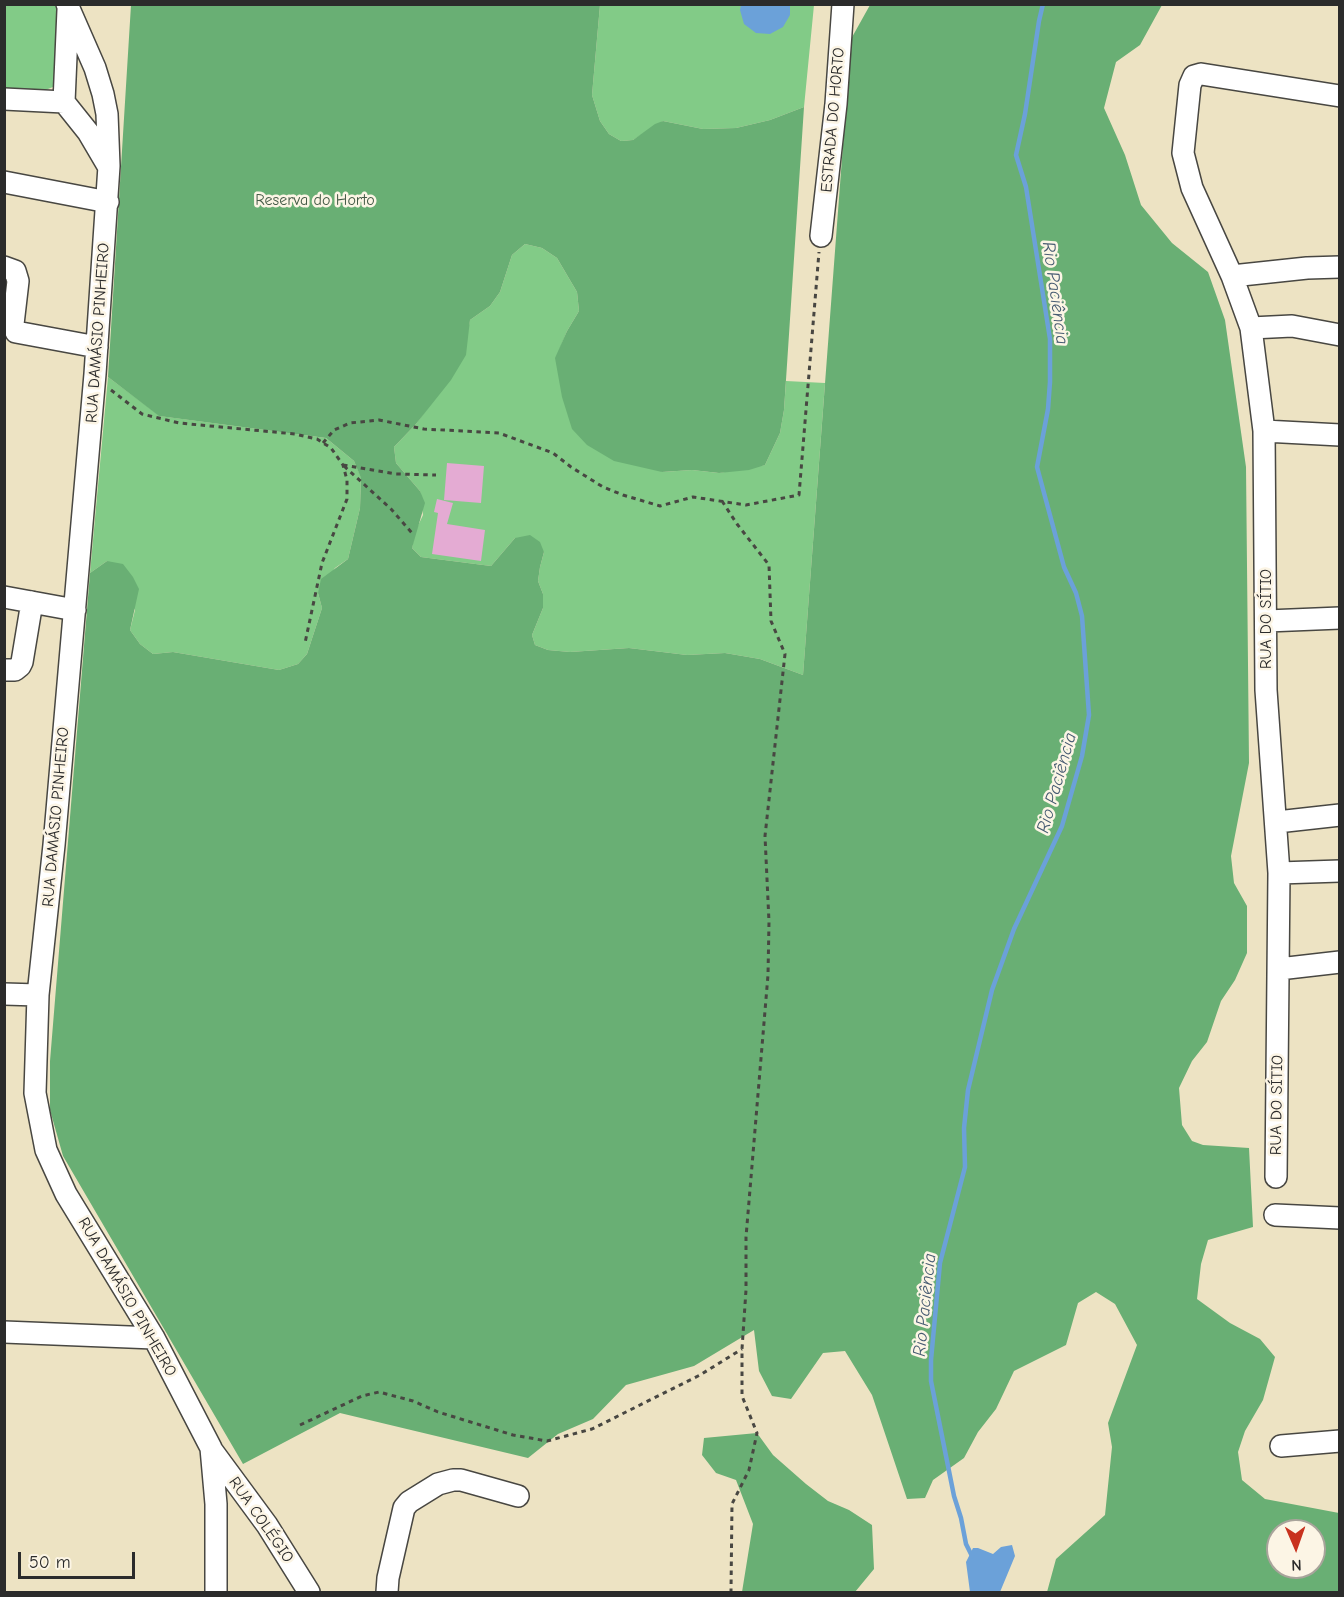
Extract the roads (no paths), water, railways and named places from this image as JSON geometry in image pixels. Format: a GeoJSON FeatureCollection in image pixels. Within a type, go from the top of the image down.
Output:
{"type":"FeatureCollection","features":[{"type":"Feature","properties":{"kind":"street","name":"ESTRADA DO HORTO"},"geometry":{"type":"LineString","coordinates":[[821,236],[836,104],[843,4]]}},
{"type":"Feature","properties":{"kind":"street"},"geometry":{"type":"LineString","coordinates":[[68,5],[64,102],[88,132],[109,166]]}},
{"type":"Feature","properties":{"kind":"street","name":"RUA DAMÁSIO PINHEIRO"},"geometry":{"type":"LineString","coordinates":[[68,5],[95,68],[103,94],[108,124],[108,202],[75,610],[38,995],[35,1093],[46,1150],[66,1194],[154,1338],[211,1448],[216,1504],[216,1593]]}},
{"type":"Feature","properties":{"kind":"street","name":"RUA DO SÍTIO"},"geometry":{"type":"LineString","coordinates":[[1276,1177],[1279,873],[1266,690],[1264,431],[1251,328],[1232,276],[1192,188],[1183,153],[1190,85],[1194,76],[1201,74],[1340,96]]}},
{"type":"Feature","properties":{"kind":"street"},"geometry":{"type":"LineString","coordinates":[[4,99],[64,102]]}},
{"type":"Feature","properties":{"kind":"street"},"geometry":{"type":"LineString","coordinates":[[4,182],[108,202]]}},
{"type":"Feature","properties":{"kind":"street"},"geometry":{"type":"LineString","coordinates":[[4,267],[15,271],[18,281],[9,316],[16,332],[97,347]]}},
{"type":"Feature","properties":{"kind":"street"},"geometry":{"type":"LineString","coordinates":[[1232,276],[1340,267]]}},
{"type":"Feature","properties":{"kind":"street"},"geometry":{"type":"LineString","coordinates":[[1251,328],[1292,326],[1340,335]]}},
{"type":"Feature","properties":{"kind":"street"},"geometry":{"type":"LineString","coordinates":[[1264,431],[1340,435]]}},
{"type":"Feature","properties":{"kind":"street"},"geometry":{"type":"LineString","coordinates":[[4,597],[75,610]]}},
{"type":"Feature","properties":{"kind":"street"},"geometry":{"type":"LineString","coordinates":[[4,670],[15,670],[22,662],[32,602]]}},
{"type":"Feature","properties":{"kind":"street"},"geometry":{"type":"LineString","coordinates":[[1267,621],[1340,618]]}},
{"type":"Feature","properties":{"kind":"street"},"geometry":{"type":"LineString","coordinates":[[1277,822],[1340,815]]}},
{"type":"Feature","properties":{"kind":"street"},"geometry":{"type":"LineString","coordinates":[[1279,873],[1340,871]]}},
{"type":"Feature","properties":{"kind":"street"},"geometry":{"type":"LineString","coordinates":[[1279,969],[1340,962]]}},
{"type":"Feature","properties":{"kind":"street"},"geometry":{"type":"LineString","coordinates":[[4,994],[38,995]]}},
{"type":"Feature","properties":{"kind":"street"},"geometry":{"type":"LineString","coordinates":[[1275,1215],[1340,1218]]}},
{"type":"Feature","properties":{"kind":"street"},"geometry":{"type":"LineString","coordinates":[[4,1332],[154,1338]]}},
{"type":"Feature","properties":{"kind":"street"},"geometry":{"type":"LineString","coordinates":[[1281,1446],[1340,1441]]}},
{"type":"Feature","properties":{"kind":"street","name":"RUA COLÉGIO"},"geometry":{"type":"LineString","coordinates":[[211,1448],[267,1525],[309,1593]]}},
{"type":"Feature","properties":{"kind":"street"},"geometry":{"type":"LineString","coordinates":[[387,1593],[388,1578],[402,1515],[409,1502],[438,1484],[453,1480],[461,1480],[518,1496]]}},
{"type":"Feature","properties":{"kind":"water"},"geometry":{"type":"Polygon","coordinates":[[[741,5],[790,5],[790,15],[783,27],[770,34],[756,33],[744,24],[741,5]]]}},
{"type":"Feature","properties":{"kind":"water"},"geometry":{"type":"Polygon","coordinates":[[[1012,1545],[1015,1556],[1000,1592],[970,1592],[966,1562],[973,1548],[993,1554],[1001,1547],[1012,1545]]]}},
{"type":"Feature","properties":{"kind":"waterway","name":"Rio Paciência"},"geometry":{"type":"LineString","coordinates":[[972,1556],[966,1544],[954,1496],[931,1381],[940,1263],[965,1167],[964,1128],[968,1090],[992,990],[1014,929],[1062,826],[1082,756],[1089,715],[1082,616],[1076,593],[1064,567],[1037,467],[1048,409],[1050,339],[1026,187],[1016,155],[1043,4]]}},
{"type":"Feature","properties":{"kind":"park label","name":"Reserva do Horto"},"geometry":{"type":"Point","coordinates":[315,200]}}]}
